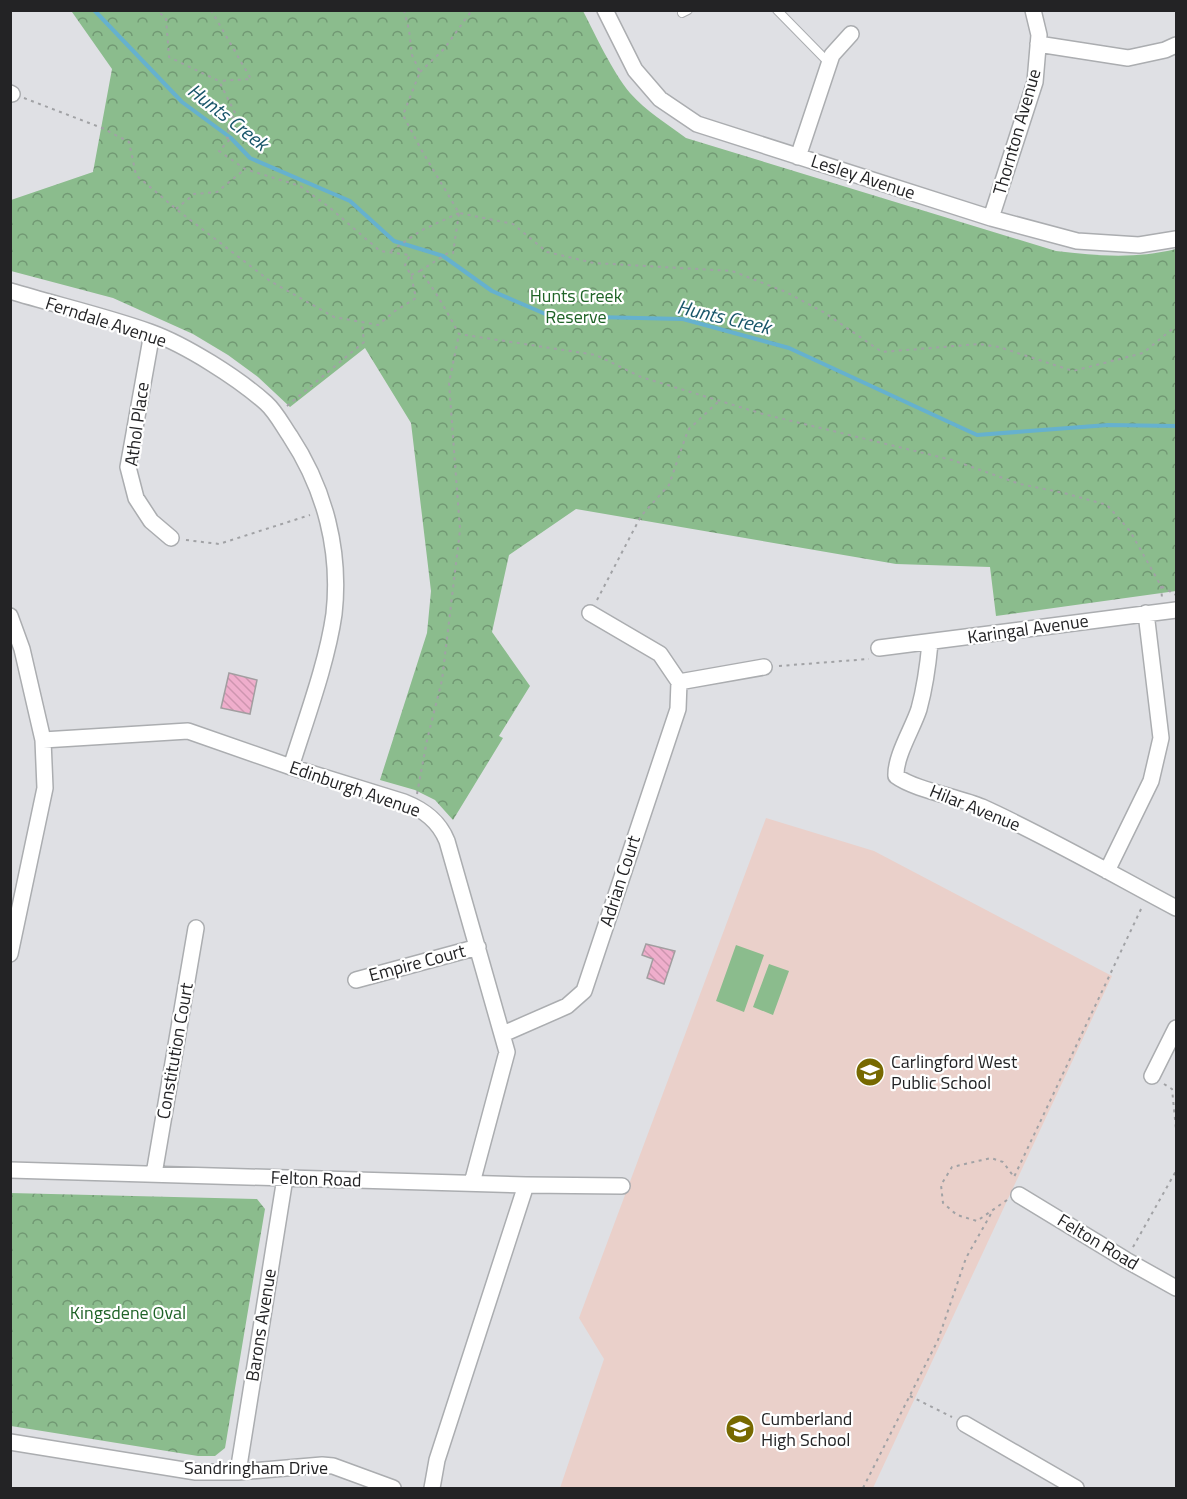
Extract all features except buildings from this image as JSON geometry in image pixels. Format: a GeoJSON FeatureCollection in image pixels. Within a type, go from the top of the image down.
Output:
{"type":"FeatureCollection","features":[{"type":"Feature","properties":{"kind":"street","name":"Lesley Avenue"},"geometry":{"type":"LineString","coordinates":[[605,10],[635,70],[660,99],[697,124],[992,218],[1077,241],[1139,246],[1176,239]]}},
{"type":"Feature","properties":{"kind":"street","name":"Thornton Avenue"},"geometry":{"type":"LineString","coordinates":[[992,218],[1035,82],[1039,35],[1033,10]]}},
{"type":"Feature","properties":{"kind":"street"},"geometry":{"type":"LineString","coordinates":[[798,157],[832,55],[850,34]]}},
{"type":"Feature","properties":{"kind":"street"},"geometry":{"type":"LineString","coordinates":[[1038,44],[1128,58],[1165,50],[1176,45]]}},
{"type":"Feature","properties":{"kind":"street","name":"Ferndale Avenue"},"geometry":{"type":"LineString","coordinates":[[10,291],[152,333],[207,360],[267,404],[300,450],[326,510],[332,536],[336,592],[330,637],[291,767]]}},
{"type":"Feature","properties":{"kind":"street","name":"Athol Place"},"geometry":{"type":"LineString","coordinates":[[152,333],[128,467],[136,498],[151,521],[171,538]]}},
{"type":"Feature","properties":{"kind":"street","name":"Karingal Avenue"},"geometry":{"type":"LineString","coordinates":[[879,648],[1176,610]]}},
{"type":"Feature","properties":{"kind":"street"},"geometry":{"type":"LineString","coordinates":[[590,613],[660,654],[679,681],[764,667]]}},
{"type":"Feature","properties":{"kind":"street"},"geometry":{"type":"LineString","coordinates":[[1107,872],[1151,781],[1161,738],[1146,613]]}},
{"type":"Feature","properties":{"kind":"street"},"geometry":{"type":"LineString","coordinates":[[10,616],[22,649],[43,740],[45,788],[10,954]]}},
{"type":"Feature","properties":{"kind":"street","name":"Hilar Avenue"},"geometry":{"type":"LineString","coordinates":[[930,643],[927,675],[921,701],[896,776],[978,805],[1009,819],[1176,908]]}},
{"type":"Feature","properties":{"kind":"street","name":"Adrian Court"},"geometry":{"type":"LineString","coordinates":[[502,1034],[567,1006],[584,991],[678,709],[679,681]]}},
{"type":"Feature","properties":{"kind":"street","name":"Edinburgh Avenue"},"geometry":{"type":"LineString","coordinates":[[43,740],[188,731],[414,806],[428,814],[443,831],[507,1052],[472,1183]]}},
{"type":"Feature","properties":{"kind":"street","name":"Constitution Court"},"geometry":{"type":"LineString","coordinates":[[154,1174],[196,928]]}},
{"type":"Feature","properties":{"kind":"street","name":"Empire Court"},"geometry":{"type":"LineString","coordinates":[[356,980],[478,947]]}},
{"type":"Feature","properties":{"kind":"street"},"geometry":{"type":"LineString","coordinates":[[1152,1076],[1176,1028]]}},
{"type":"Feature","properties":{"kind":"street","name":"Felton Road"},"geometry":{"type":"LineString","coordinates":[[10,1170],[622,1186]]}},
{"type":"Feature","properties":{"kind":"street","name":"Barons Avenue"},"geometry":{"type":"LineString","coordinates":[[238,1472],[285,1178]]}},
{"type":"Feature","properties":{"kind":"street"},"geometry":{"type":"LineString","coordinates":[[432,1488],[437,1460],[526,1185]]}},
{"type":"Feature","properties":{"kind":"street","name":"Felton Road"},"geometry":{"type":"LineString","coordinates":[[1019,1195],[1176,1288]]}},
{"type":"Feature","properties":{"kind":"street"},"geometry":{"type":"LineString","coordinates":[[965,1424],[1076,1488]]}},
{"type":"Feature","properties":{"kind":"street","name":"Sandringham Drive"},"geometry":{"type":"LineString","coordinates":[[10,1442],[196,1472],[238,1472],[333,1466],[393,1488]]}},
{"type":"Feature","properties":{"kind":"lane"},"geometry":{"type":"LineString","coordinates":[[777,10],[829,63]]}},
{"type":"Feature","properties":{"kind":"path"},"geometry":{"type":"LineString","coordinates":[[156,10],[166,18],[169,57],[219,81],[251,79],[211,10]]}},
{"type":"Feature","properties":{"kind":"path"},"geometry":{"type":"LineString","coordinates":[[404,10],[412,55],[420,72]]}},
{"type":"Feature","properties":{"kind":"path"},"geometry":{"type":"LineString","coordinates":[[411,275],[448,253],[453,253],[459,213],[422,152],[403,115],[420,72],[444,49],[472,10]]}},
{"type":"Feature","properties":{"kind":"path"},"geometry":{"type":"LineString","coordinates":[[11,94],[102,128],[129,142],[136,175],[176,209],[270,281],[334,317],[378,325],[416,298],[411,275],[405,265],[410,255],[380,251],[329,207],[300,186],[245,169],[219,151],[231,138],[227,138],[231,118],[236,115],[219,81]]}},
{"type":"Feature","properties":{"kind":"path"},"geometry":{"type":"LineString","coordinates":[[193,100],[213,113],[231,118]]}},
{"type":"Feature","properties":{"kind":"path"},"geometry":{"type":"LineString","coordinates":[[176,209],[194,194],[217,192],[245,169]]}},
{"type":"Feature","properties":{"kind":"path"},"geometry":{"type":"LineString","coordinates":[[390,252],[422,230],[459,213],[513,224],[547,252],[594,263],[732,271],[786,292],[825,314],[882,352],[979,344],[999,347],[1073,371],[1143,353],[1176,326]]}},
{"type":"Feature","properties":{"kind":"path"},"geometry":{"type":"LineString","coordinates":[[414,806],[442,680],[460,530],[449,383],[459,334],[436,291],[420,271]]}},
{"type":"Feature","properties":{"kind":"path"},"geometry":{"type":"LineString","coordinates":[[276,416],[364,342],[362,323]]}},
{"type":"Feature","properties":{"kind":"path"},"geometry":{"type":"LineString","coordinates":[[459,334],[596,355],[641,377],[763,414],[952,460],[1020,484],[1107,505],[1130,531],[1161,586],[1176,595]]}},
{"type":"Feature","properties":{"kind":"path"},"geometry":{"type":"LineString","coordinates":[[590,613],[641,516],[669,484],[688,430],[720,401]]}},
{"type":"Feature","properties":{"kind":"path"},"geometry":{"type":"LineString","coordinates":[[171,538],[219,544],[326,510]]}},
{"type":"Feature","properties":{"kind":"path"},"geometry":{"type":"LineString","coordinates":[[764,667],[868,660],[879,648]]}},
{"type":"Feature","properties":{"kind":"path"},"geometry":{"type":"LineString","coordinates":[[1019,1195],[1002,1203],[977,1221],[957,1215],[942,1203],[941,1185],[952,1167],[991,1158],[1003,1162],[1014,1177],[1148,893]]}},
{"type":"Feature","properties":{"kind":"path"},"geometry":{"type":"LineString","coordinates":[[1152,1076],[1172,1089],[1176,1129]]}},
{"type":"Feature","properties":{"kind":"path"},"geometry":{"type":"LineString","coordinates":[[1126,1260],[1176,1172]]}},
{"type":"Feature","properties":{"kind":"path"},"geometry":{"type":"LineString","coordinates":[[863,1488],[938,1340],[966,1258],[994,1210]]}},
{"type":"Feature","properties":{"kind":"path"},"geometry":{"type":"LineString","coordinates":[[910,1396],[965,1424]]}},
{"type":"Feature","properties":{"kind":"shaded area","name":"Carlingford West Public School"},"geometry":{"type":"Polygon","coordinates":[[[766,818],[874,851],[1112,976],[873,1488],[560,1488],[604,1359],[579,1318],[766,818]]]}},
{"type":"Feature","properties":{"kind":"green space","name":"Hunts Creek Reserve"},"geometry":{"type":"Polygon","coordinates":[[[68,11],[583,11],[611,64],[630,93],[686,138],[1056,251],[1116,256],[1176,249],[1176,591],[996,616],[990,567],[896,564],[576,509],[509,555],[492,632],[530,686],[499,736],[503,738],[453,820],[435,800],[415,790],[380,780],[427,633],[431,591],[411,423],[365,348],[290,407],[258,377],[193,334],[113,298],[11,271],[11,200],[93,172],[112,69],[72,12],[68,11]]]}},
{"type":"Feature","properties":{"kind":"green space"},"geometry":{"type":"Polygon","coordinates":[[[736,945],[764,955],[744,1012],[716,1001],[736,945]]]}},
{"type":"Feature","properties":{"kind":"green space"},"geometry":{"type":"Polygon","coordinates":[[[769,964],[789,971],[773,1015],[753,1007],[769,964]]]}},
{"type":"Feature","properties":{"kind":"green space","name":"Kingsdene Oval"},"geometry":{"type":"Polygon","coordinates":[[[10,1193],[257,1199],[265,1209],[225,1448],[215,1456],[198,1456],[11,1426],[10,1193]]]}},
{"type":"Feature","properties":{"kind":"waterway","name":"Hunts Creek"},"geometry":{"type":"LineString","coordinates":[[94,10],[182,102],[231,138],[250,158],[350,201],[394,241],[443,256],[492,291],[550,316],[683,319],[789,348],[977,435],[1108,425],[1176,426]]}},
{"type":"Feature","properties":{"kind":"place","name":"Carlingford West Public School"},"geometry":{"type":"Point","coordinates":[870,1072]}},
{"type":"Feature","properties":{"kind":"place","name":"Cumberland High School"},"geometry":{"type":"Point","coordinates":[740,1429]}}]}
